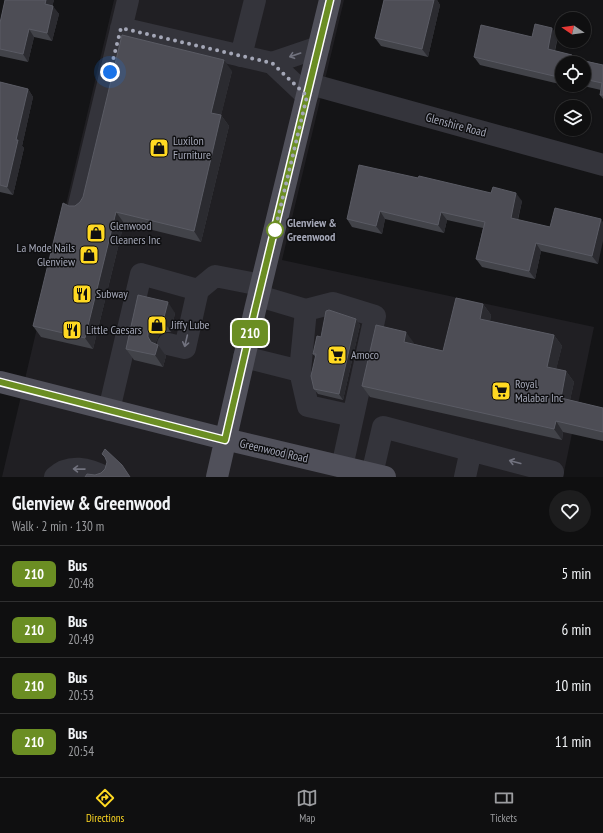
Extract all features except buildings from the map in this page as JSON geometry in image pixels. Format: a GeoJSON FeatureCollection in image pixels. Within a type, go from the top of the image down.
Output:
{"type":"FeatureCollection","features":[{"type":"Feature","properties":{"kind":"main road"},"geometry":{"type":"LineString","coordinates":[[216,477],[330,0]]}},
{"type":"Feature","properties":{"kind":"main road","name":"Greenwood Road"},"geometry":{"type":"LineString","coordinates":[[0,382],[225,440],[379,476]]}},
{"type":"Feature","properties":{"kind":"street"},"geometry":{"type":"LineString","coordinates":[[79,205],[128,0]]}},
{"type":"Feature","properties":{"kind":"street"},"geometry":{"type":"LineString","coordinates":[[241,56],[255,0]]}},
{"type":"Feature","properties":{"kind":"street"},"geometry":{"type":"LineString","coordinates":[[121,28],[272,63],[309,90]]}},
{"type":"Feature","properties":{"kind":"street"},"geometry":{"type":"LineString","coordinates":[[272,63],[319,47]]}},
{"type":"Feature","properties":{"kind":"street","name":"Glenshire Road"},"geometry":{"type":"LineString","coordinates":[[309,90],[603,165]]}},
{"type":"Feature","properties":{"kind":"street"},"geometry":{"type":"LineString","coordinates":[[109,410],[132,336],[141,274],[198,290]]}},
{"type":"Feature","properties":{"kind":"street"},"geometry":{"type":"LineString","coordinates":[[168,344],[185,348],[198,290],[215,276],[260,291],[306,310],[333,303],[376,316],[342,467]]}},
{"type":"Feature","properties":{"kind":"street"},"geometry":{"type":"LineString","coordinates":[[306,310],[300,371],[308,406],[353,416]]}},
{"type":"Feature","properties":{"kind":"street"},"geometry":{"type":"LineString","coordinates":[[244,357],[300,371]]}},
{"type":"Feature","properties":{"kind":"street"},"geometry":{"type":"LineString","coordinates":[[379,476],[383,427],[471,450],[552,474]]}},
{"type":"Feature","properties":{"kind":"street"},"geometry":{"type":"LineString","coordinates":[[465,477],[471,450]]}},
{"type":"Feature","properties":{"kind":"street"},"geometry":{"type":"LineString","coordinates":[[55,477],[67,470],[77,468],[87,469],[104,477]]}},
{"type":"Feature","properties":{"kind":"shaded area"},"geometry":{"type":"Polygon","coordinates":[[[114,0],[344,0],[282,260],[594,327],[563,477],[2,477],[114,0]]]}},
{"type":"Feature","properties":{"kind":"bus line","name":"210"},"geometry":{"type":"LineString","coordinates":[[0,382],[225,440],[330,0]]}},
{"type":"Feature","properties":{"kind":"place","name":"Luxilon Furniture"},"geometry":{"type":"Point","coordinates":[159,148]}},
{"type":"Feature","properties":{"kind":"place","name":"Glenview & Greenwood"},"geometry":{"type":"Point","coordinates":[275,230]}},
{"type":"Feature","properties":{"kind":"place","name":"Glenwood Cleaners Inc"},"geometry":{"type":"Point","coordinates":[96,233]}},
{"type":"Feature","properties":{"kind":"place","name":"La Mode Nails Glenview"},"geometry":{"type":"Point","coordinates":[89,255]}},
{"type":"Feature","properties":{"kind":"place","name":"Subway"},"geometry":{"type":"Point","coordinates":[82,294]}},
{"type":"Feature","properties":{"kind":"place","name":"Jiffy Lube"},"geometry":{"type":"Point","coordinates":[157,325]}},
{"type":"Feature","properties":{"kind":"place","name":"Little Caesars"},"geometry":{"type":"Point","coordinates":[72,330]}},
{"type":"Feature","properties":{"kind":"place","name":"Amoco"},"geometry":{"type":"Point","coordinates":[337,355]}},
{"type":"Feature","properties":{"kind":"place","name":"Royal Malabar Inc"},"geometry":{"type":"Point","coordinates":[501,391]}},
{"type":"Feature","properties":{"kind":"route"},"geometry":{"type":"LineString","coordinates":[[110,72],[121,28],[272,63],[307,96],[275,230]]}}]}
